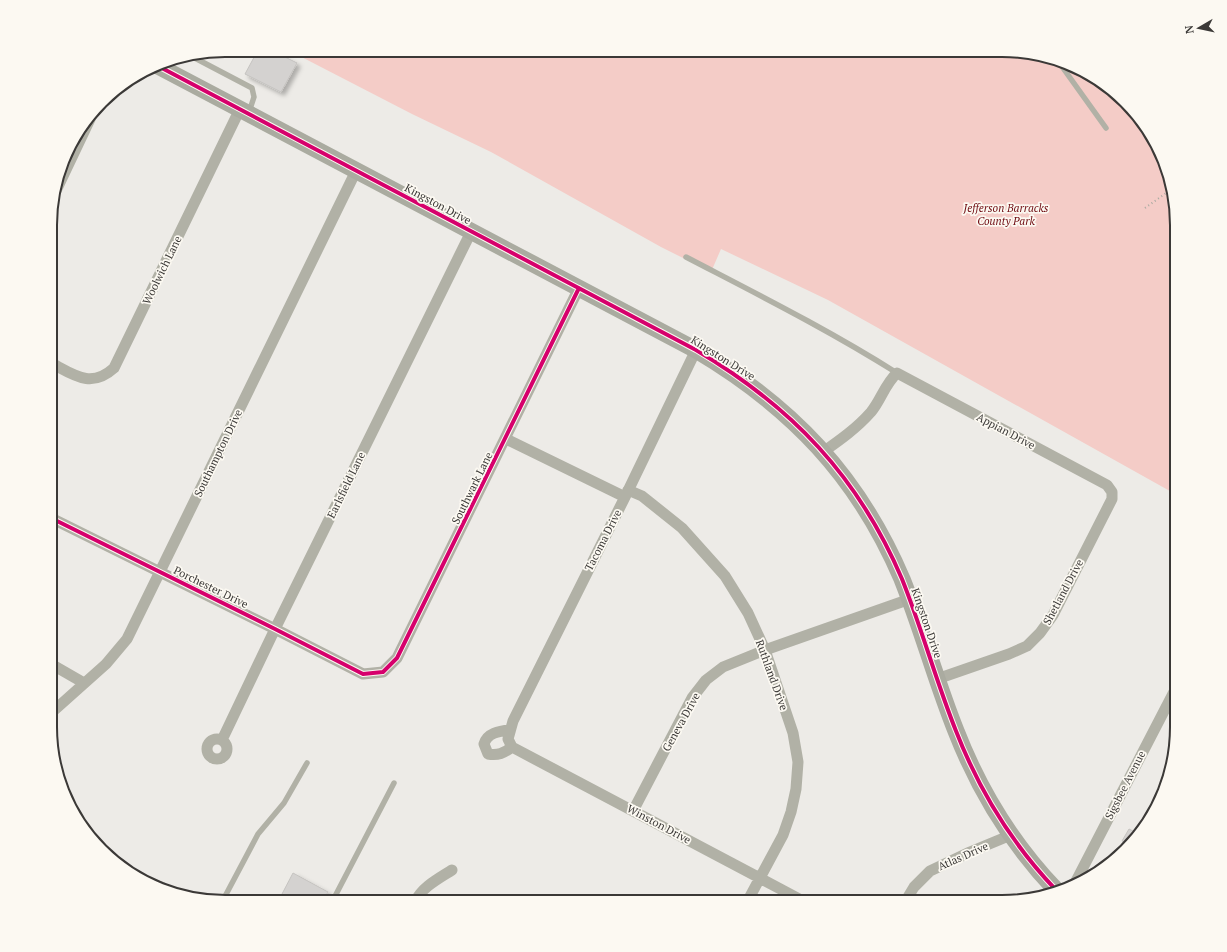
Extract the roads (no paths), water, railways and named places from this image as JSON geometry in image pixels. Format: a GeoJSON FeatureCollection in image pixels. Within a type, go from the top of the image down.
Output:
{"type":"FeatureCollection","features":[{"type":"Feature","properties":{"kind":"main road","name":"Kingston Drive"},"geometry":{"type":"LineString","coordinates":[[163,69],[696,350],[731,371],[791,419],[823,452],[845,479],[870,515],[894,560],[910,599],[955,730],[972,769],[986,796],[1011,835],[1033,865],[1053,887]]}},
{"type":"Feature","properties":{"kind":"street","name":"Woolwich Lane"},"geometry":{"type":"LineString","coordinates":[[57,366],[78,377],[88,379],[102,377],[114,368],[244,111]]}},
{"type":"Feature","properties":{"kind":"street"},"geometry":{"type":"LineString","coordinates":[[68,166],[82,135]]}},
{"type":"Feature","properties":{"kind":"street","name":"Southampton Drive"},"geometry":{"type":"LineString","coordinates":[[57,707],[106,664],[127,639],[356,171]]}},
{"type":"Feature","properties":{"kind":"street","name":"Earlsfield Lane"},"geometry":{"type":"LineString","coordinates":[[222,740],[275,629],[471,232]]}},
{"type":"Feature","properties":{"kind":"street","name":"Southwark Lane"},"geometry":{"type":"LineString","coordinates":[[363,674],[383,672],[397,658],[580,288]]}},
{"type":"Feature","properties":{"kind":"street","name":"Tacoma Drive"},"geometry":{"type":"LineString","coordinates":[[512,747],[508,739],[513,721],[627,494],[696,350]]}},
{"type":"Feature","properties":{"kind":"street"},"geometry":{"type":"LineString","coordinates":[[823,452],[855,429],[871,411],[891,378],[897,373]]}},
{"type":"Feature","properties":{"kind":"street","name":"Appian Drive"},"geometry":{"type":"LineString","coordinates":[[897,373],[1107,485],[1112,492]]}},
{"type":"Feature","properties":{"kind":"street","name":"Ruthland Drive"},"geometry":{"type":"LineString","coordinates":[[506,439],[627,494],[642,496],[682,528],[725,576],[748,613],[765,650],[793,732],[798,762],[796,789],[791,812],[783,835],[751,895]]}},
{"type":"Feature","properties":{"kind":"street","name":"Shetland Drive"},"geometry":{"type":"LineString","coordinates":[[937,679],[1028,646],[1040,633],[1060,601],[1112,499],[1112,492]]}},
{"type":"Feature","properties":{"kind":"street","name":"Porchester Drive"},"geometry":{"type":"LineString","coordinates":[[57,521],[363,674]]}},
{"type":"Feature","properties":{"kind":"street","name":"Geneva Drive"},"geometry":{"type":"LineString","coordinates":[[633,811],[692,698],[706,680],[723,667],[765,650],[910,599]]}},
{"type":"Feature","properties":{"kind":"street"},"geometry":{"type":"LineString","coordinates":[[57,667],[84,682]]}},
{"type":"Feature","properties":{"kind":"street","name":"Sigsbee Avenue"},"geometry":{"type":"LineString","coordinates":[[1078,878],[1170,700]]}},
{"type":"Feature","properties":{"kind":"street"},"geometry":{"type":"LineString","coordinates":[[510,730],[491,734],[485,739],[484,744],[488,754],[495,755],[504,753],[512,747]]}},
{"type":"Feature","properties":{"kind":"street","name":"Winston Drive"},"geometry":{"type":"LineString","coordinates":[[512,747],[792,895]]}},
{"type":"Feature","properties":{"kind":"street","name":"Atlas Drive"},"geometry":{"type":"LineString","coordinates":[[909,895],[914,887],[930,871],[1011,835]]}},
{"type":"Feature","properties":{"kind":"street"},"geometry":{"type":"LineString","coordinates":[[419,895],[435,881],[452,870]]}},
{"type":"Feature","properties":{"kind":"lane"},"geometry":{"type":"LineString","coordinates":[[197,59],[252,88],[254,97],[244,111]]}},
{"type":"Feature","properties":{"kind":"lane"},"geometry":{"type":"LineString","coordinates":[[1064,69],[1106,128]]}},
{"type":"Feature","properties":{"kind":"lane"},"geometry":{"type":"LineString","coordinates":[[686,257],[865,352],[897,373]]}},
{"type":"Feature","properties":{"kind":"lane"},"geometry":{"type":"LineString","coordinates":[[226,895],[258,834],[284,802],[307,763]]}},
{"type":"Feature","properties":{"kind":"lane"},"geometry":{"type":"LineString","coordinates":[[336,895],[394,783]]}},
{"type":"Feature","properties":{"kind":"park label","name":"Jefferson Barracks County Park"},"geometry":{"type":"Point","coordinates":[1006,214]}}]}
